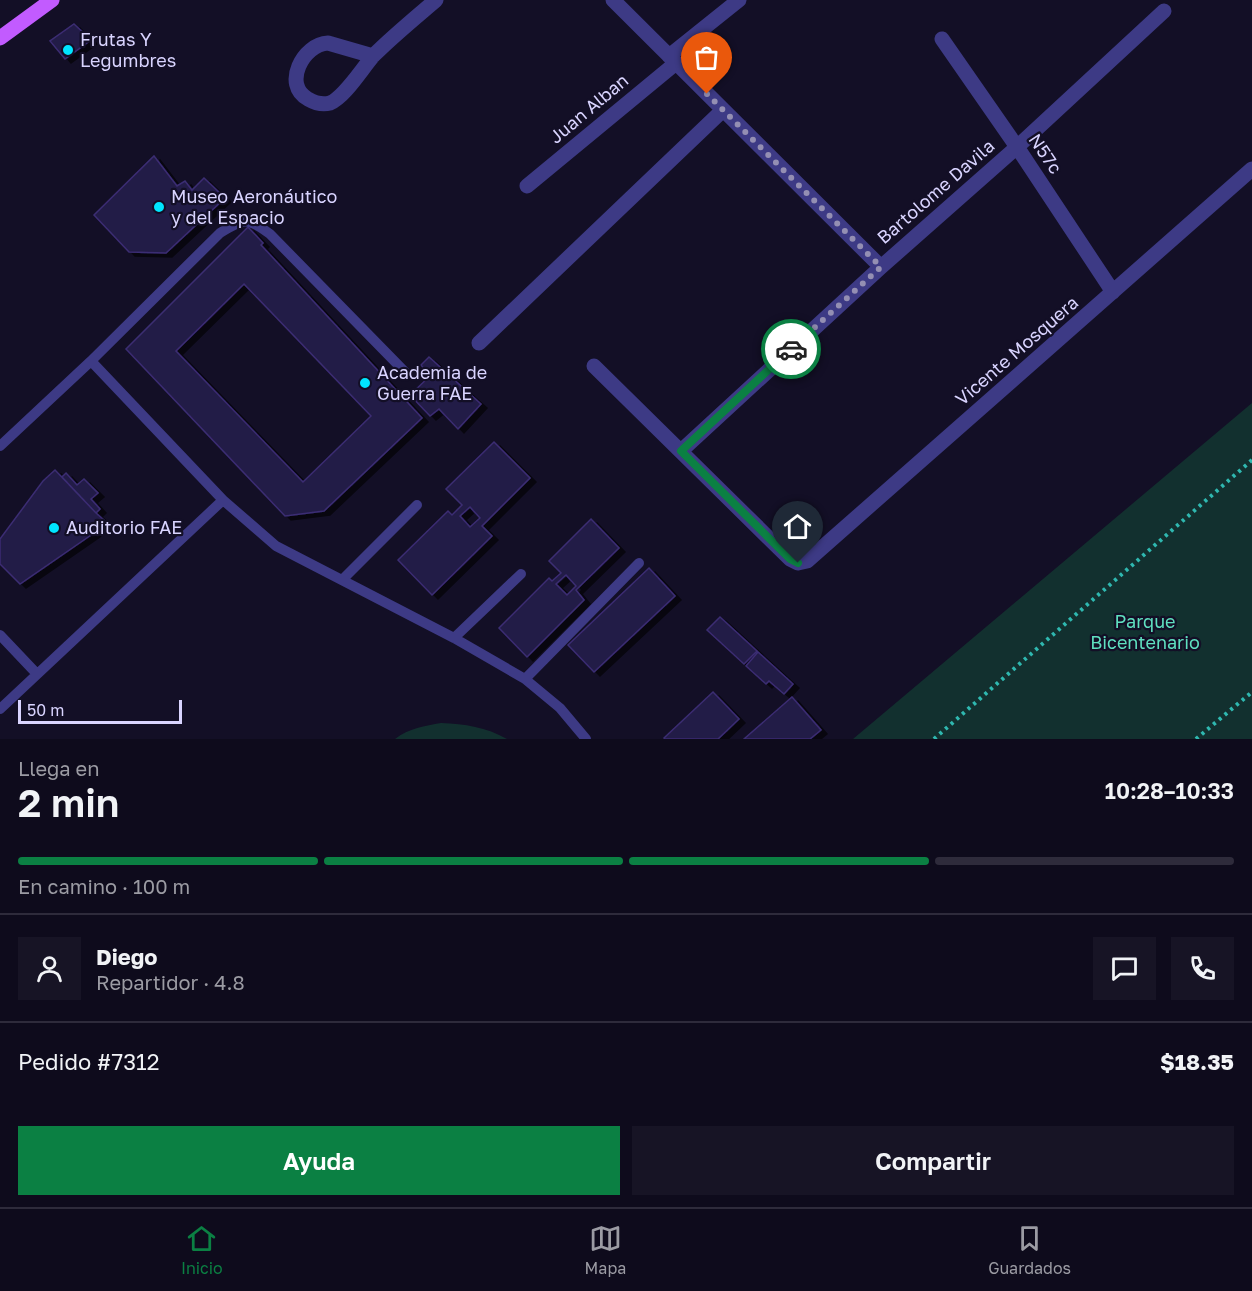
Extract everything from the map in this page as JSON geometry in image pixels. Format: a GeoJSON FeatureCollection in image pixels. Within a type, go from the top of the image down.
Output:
{"type":"FeatureCollection","features":[{"type":"Feature","properties":{"kind":"main road"},"geometry":{"type":"LineString","coordinates":[[0,38],[51,0]]}},
{"type":"Feature","properties":{"kind":"street"},"geometry":{"type":"LineString","coordinates":[[374,56],[322,43],[310,51],[295,74],[299,92],[306,99],[318,103],[329,103],[342,94],[374,56],[436,0]]}},
{"type":"Feature","properties":{"kind":"street"},"geometry":{"type":"LineString","coordinates":[[613,0],[881,267]]}},
{"type":"Feature","properties":{"kind":"street","name":"Juan Alban"},"geometry":{"type":"LineString","coordinates":[[526,186],[738,0]]}},
{"type":"Feature","properties":{"kind":"street","name":"Bartolome Davila"},"geometry":{"type":"LineString","coordinates":[[681,451],[1164,11]]}},
{"type":"Feature","properties":{"kind":"street","name":"N57c"},"geometry":{"type":"LineString","coordinates":[[942,39],[1113,292]]}},
{"type":"Feature","properties":{"kind":"street"},"geometry":{"type":"LineString","coordinates":[[479,344],[723,110]]}},
{"type":"Feature","properties":{"kind":"street","name":"Vicente Mosquera"},"geometry":{"type":"LineString","coordinates":[[681,451],[790,559],[798,563],[807,561],[1252,169]]}},
{"type":"Feature","properties":{"kind":"street"},"geometry":{"type":"LineString","coordinates":[[594,366],[681,451]]}},
{"type":"Feature","properties":{"kind":"lane"},"geometry":{"type":"LineString","coordinates":[[0,446],[91,361],[220,233],[240,221],[255,223],[270,234],[408,374]]}},
{"type":"Feature","properties":{"kind":"lane"},"geometry":{"type":"LineString","coordinates":[[91,361],[223,500],[276,546],[454,638],[525,679],[561,708],[586,739]]}},
{"type":"Feature","properties":{"kind":"lane"},"geometry":{"type":"LineString","coordinates":[[0,709],[223,500]]}},
{"type":"Feature","properties":{"kind":"lane"},"geometry":{"type":"LineString","coordinates":[[342,580],[417,505]]}},
{"type":"Feature","properties":{"kind":"lane"},"geometry":{"type":"LineString","coordinates":[[525,679],[639,563]]}},
{"type":"Feature","properties":{"kind":"lane"},"geometry":{"type":"LineString","coordinates":[[454,638],[521,574]]}},
{"type":"Feature","properties":{"kind":"lane"},"geometry":{"type":"LineString","coordinates":[[0,636],[37,674]]}},
{"type":"Feature","properties":{"kind":"path"},"geometry":{"type":"LineString","coordinates":[[934,739],[1252,460]]}},
{"type":"Feature","properties":{"kind":"path"},"geometry":{"type":"LineString","coordinates":[[1196,739],[1252,692]]}},
{"type":"Feature","properties":{"kind":"green space","name":"Parque Bicentenario"},"geometry":{"type":"Polygon","coordinates":[[[1252,403],[1252,739],[853,739],[1252,403]]]}},
{"type":"Feature","properties":{"kind":"green space"},"geometry":{"type":"Polygon","coordinates":[[[441,723],[475,727],[507,739],[395,739],[411,730],[441,723]]]}},
{"type":"Feature","properties":{"kind":"building","name":"Frutas Y Legumbres"},"geometry":{"type":"Polygon","coordinates":[[[74,24],[91,40],[65,59],[50,41],[74,24]]]}},
{"type":"Feature","properties":{"kind":"building","name":"Museo Aeronáutico y del Espacio"},"geometry":{"type":"Polygon","coordinates":[[[154,156],[177,186],[185,181],[192,190],[204,178],[225,198],[166,253],[129,252],[94,215],[154,156]]]}},
{"type":"Feature","properties":{"kind":"building","name":"Academia de Guerra FAE"},"geometry":{"type":"Polygon","coordinates":[[[248,227],[263,243],[261,245],[422,418],[324,511],[285,516],[126,349],[248,227]],[[244,284],[176,351],[303,482],[371,416],[244,284]]]}},
{"type":"Feature","properties":{"kind":"building"},"geometry":{"type":"Polygon","coordinates":[[[429,357],[481,404],[458,429],[439,409],[430,416],[410,395],[430,376],[421,365],[429,357]]]}},
{"type":"Feature","properties":{"kind":"building"},"geometry":{"type":"Polygon","coordinates":[[[494,442],[530,478],[482,526],[492,536],[432,595],[398,560],[448,511],[452,515],[462,505],[446,489],[494,442]]]}},
{"type":"Feature","properties":{"kind":"building","name":"Auditorio FAE"},"geometry":{"type":"Polygon","coordinates":[[[55,470],[106,522],[94,533],[20,584],[0,564],[0,539],[43,481],[55,470]]]}},
{"type":"Feature","properties":{"kind":"building"},"geometry":{"type":"Polygon","coordinates":[[[66,473],[77,485],[84,479],[98,493],[91,499],[100,509],[96,513],[62,477],[66,473]]]}},
{"type":"Feature","properties":{"kind":"building"},"geometry":{"type":"Polygon","coordinates":[[[470,507],[480,518],[470,527],[460,516],[470,507]]]}},
{"type":"Feature","properties":{"kind":"building"},"geometry":{"type":"Polygon","coordinates":[[[591,519],[619,548],[576,590],[584,600],[527,657],[499,628],[549,578],[552,581],[561,573],[549,561],[591,519]]]}},
{"type":"Feature","properties":{"kind":"building"},"geometry":{"type":"Polygon","coordinates":[[[649,568],[675,596],[594,672],[568,645],[649,568]]]}},
{"type":"Feature","properties":{"kind":"building"},"geometry":{"type":"Polygon","coordinates":[[[566,575],[576,586],[567,595],[556,584],[566,575]]]}},
{"type":"Feature","properties":{"kind":"building"},"geometry":{"type":"Polygon","coordinates":[[[720,617],[757,651],[744,664],[707,630],[720,617]]]}},
{"type":"Feature","properties":{"kind":"building"},"geometry":{"type":"Polygon","coordinates":[[[758,652],[793,684],[784,694],[769,681],[766,684],[746,666],[758,652]]]}},
{"type":"Feature","properties":{"kind":"building"},"geometry":{"type":"Polygon","coordinates":[[[713,692],[739,719],[718,739],[664,738],[713,692]]]}},
{"type":"Feature","properties":{"kind":"building"},"geometry":{"type":"Polygon","coordinates":[[[792,697],[821,730],[810,739],[744,739],[792,697]]]}},
{"type":"Feature","properties":{"kind":"way so far"},"geometry":{"type":"LineString","coordinates":[[707,94],[881,267],[791,349]]}},
{"type":"Feature","properties":{"kind":"place","name":"Frutas Y Legumbres"},"geometry":{"type":"Point","coordinates":[68,50]}},
{"type":"Feature","properties":{"kind":"place","name":"Museo Aeronáutico y del Espacio"},"geometry":{"type":"Point","coordinates":[159,207]}},
{"type":"Feature","properties":{"kind":"place","name":"Academia de Guerra FAE"},"geometry":{"type":"Point","coordinates":[365,383]}},
{"type":"Feature","properties":{"kind":"place","name":"Auditorio FAE"},"geometry":{"type":"Point","coordinates":[54,528]}},
{"type":"Feature","properties":{"kind":"route"},"geometry":{"type":"LineString","coordinates":[[791,349],[681,451],[790,559],[798,563]]}}]}
